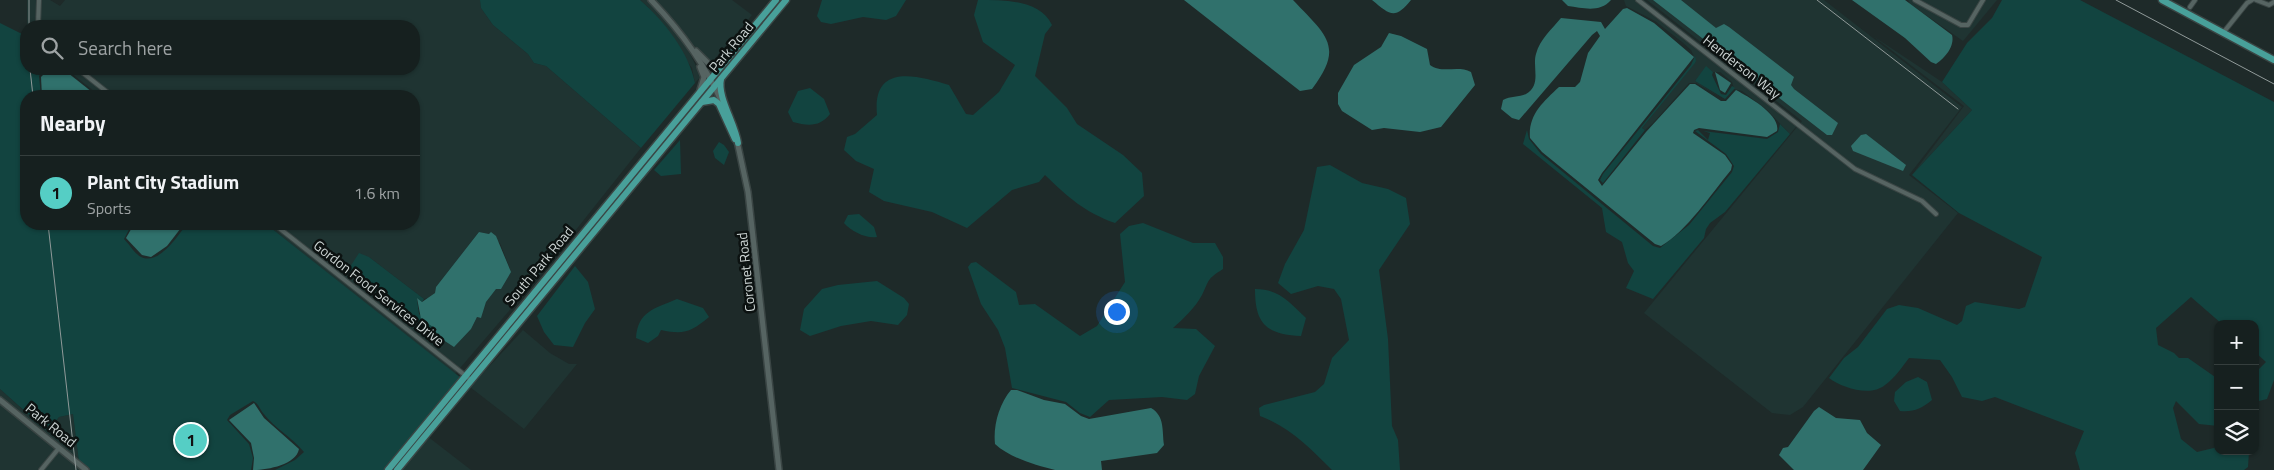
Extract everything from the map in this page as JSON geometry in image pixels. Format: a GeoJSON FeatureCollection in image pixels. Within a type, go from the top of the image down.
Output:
{"type":"FeatureCollection","features":[{"type":"Feature","properties":{"kind":"main road","name":"Park Road"},"geometry":{"type":"LineString","coordinates":[[711,78],[776,0]]}},
{"type":"Feature","properties":{"kind":"main road"},"geometry":{"type":"LineString","coordinates":[[755,37],[758,29],[782,0]]}},
{"type":"Feature","properties":{"kind":"main road","name":"Park Road"},"geometry":{"type":"LineString","coordinates":[[714,86],[786,0]]}},
{"type":"Feature","properties":{"kind":"main road"},"geometry":{"type":"LineString","coordinates":[[2162,0],[2274,60]]}},
{"type":"Feature","properties":{"kind":"main road"},"geometry":{"type":"LineString","coordinates":[[714,86],[720,71],[754,27]]}},
{"type":"Feature","properties":{"kind":"main road"},"geometry":{"type":"LineString","coordinates":[[674,136],[705,93],[711,78]]}},
{"type":"Feature","properties":{"kind":"main road","name":"South Park Road"},"geometry":{"type":"LineString","coordinates":[[468,378],[483,354],[711,78]]}},
{"type":"Feature","properties":{"kind":"main road"},"geometry":{"type":"LineString","coordinates":[[721,78],[719,88],[736,130],[738,144]]}},
{"type":"Feature","properties":{"kind":"main road","name":"South Park Road"},"geometry":{"type":"LineString","coordinates":[[389,470],[426,429],[674,136],[714,86]]}},
{"type":"Feature","properties":{"kind":"main road"},"geometry":{"type":"LineString","coordinates":[[701,102],[710,99],[719,104],[738,144]]}},
{"type":"Feature","properties":{"kind":"main road","name":"South Park Road"},"geometry":{"type":"LineString","coordinates":[[397,470],[426,429]]}},
{"type":"Feature","properties":{"kind":"street"},"geometry":{"type":"LineString","coordinates":[[38,20],[39,0]]}},
{"type":"Feature","properties":{"kind":"street"},"geometry":{"type":"LineString","coordinates":[[651,0],[687,42],[709,64],[718,64],[728,58]]}},
{"type":"Feature","properties":{"kind":"street","name":"Henderson Way"},"geometry":{"type":"LineString","coordinates":[[1638,0],[1862,173],[1926,204],[1936,214]]}},
{"type":"Feature","properties":{"kind":"street"},"geometry":{"type":"LineString","coordinates":[[1915,0],[1961,25],[1968,25],[1983,0]]}},
{"type":"Feature","properties":{"kind":"street"},"geometry":{"type":"LineString","coordinates":[[2190,7],[2195,0]]}},
{"type":"Feature","properties":{"kind":"street"},"geometry":{"type":"LineString","coordinates":[[2224,33],[2247,3],[2254,0],[2269,5],[2274,2]]}},
{"type":"Feature","properties":{"kind":"street"},"geometry":{"type":"LineString","coordinates":[[687,42],[704,77],[699,92]]}},
{"type":"Feature","properties":{"kind":"street","name":"Coronet Road"},"geometry":{"type":"LineString","coordinates":[[687,42],[711,78],[738,144],[749,201],[778,470]]}},
{"type":"Feature","properties":{"kind":"street"},"geometry":{"type":"LineString","coordinates":[[86,75],[104,90]]}},
{"type":"Feature","properties":{"kind":"street","name":"Gordon Food Services Drive"},"geometry":{"type":"LineString","coordinates":[[282,230],[468,378]]}},
{"type":"Feature","properties":{"kind":"street","name":"Park Road"},"geometry":{"type":"LineString","coordinates":[[0,400],[86,470]]}},
{"type":"Feature","properties":{"kind":"street"},"geometry":{"type":"LineString","coordinates":[[41,470],[59,448]]}},
{"type":"Feature","properties":{"kind":"shaded area"},"geometry":{"type":"Polygon","coordinates":[[[27,0],[50,0],[60,6],[65,0],[480,0],[481,8],[493,25],[528,54],[534,63],[546,66],[641,148],[544,270],[455,374],[274,230],[420,230],[420,90],[92,90],[74,75],[420,75],[420,20],[27,20],[27,0]],[[479,232],[436,287],[435,293],[424,299],[369,257],[348,270],[419,324],[454,346],[471,329],[477,317],[481,318],[486,302],[510,269],[500,243],[489,234],[479,232]]]}},
{"type":"Feature","properties":{"kind":"shaded area"},"geometry":{"type":"Polygon","coordinates":[[[480,0],[640,0],[658,17],[674,38],[687,60],[695,83],[641,148],[546,66],[534,63],[528,54],[493,25],[481,8],[480,0]]]}},
{"type":"Feature","properties":{"kind":"shaded area"},"geometry":{"type":"Polygon","coordinates":[[[640,0],[648,0],[685,44],[701,76],[695,83],[692,68],[648,7],[640,0]]]}},
{"type":"Feature","properties":{"kind":"shaded area"},"geometry":{"type":"Polygon","coordinates":[[[654,0],[732,0],[752,15],[712,62],[689,41],[654,0]]]}},
{"type":"Feature","properties":{"kind":"shaded area"},"geometry":{"type":"Polygon","coordinates":[[[822,0],[906,0],[896,16],[886,20],[863,17],[831,24],[821,22],[817,16],[822,0]]]}},
{"type":"Feature","properties":{"kind":"shaded area"},"geometry":{"type":"Polygon","coordinates":[[[978,0],[1011,1],[1031,6],[1047,17],[1052,25],[1045,34],[1035,76],[1067,108],[1077,124],[1123,155],[1142,173],[1144,196],[1115,223],[1094,214],[1077,203],[1045,175],[1039,182],[1012,190],[967,228],[932,212],[884,201],[869,192],[874,169],[856,161],[844,150],[847,137],[855,134],[877,115],[877,98],[881,87],[889,80],[910,76],[949,85],[966,114],[973,115],[999,92],[1015,65],[983,42],[974,15],[978,0]]]}},
{"type":"Feature","properties":{"kind":"shaded area"},"geometry":{"type":"Polygon","coordinates":[[[1184,0],[1293,0],[1322,32],[1327,41],[1329,51],[1328,62],[1312,89],[1300,91],[1184,0]]]}},
{"type":"Feature","properties":{"kind":"shaded area"},"geometry":{"type":"Polygon","coordinates":[[[1372,0],[1411,0],[1401,11],[1392,13],[1383,9],[1372,0]]]}},
{"type":"Feature","properties":{"kind":"shaded area"},"geometry":{"type":"Polygon","coordinates":[[[1562,0],[1611,0],[1602,7],[1591,9],[1568,6],[1562,0]]]}},
{"type":"Feature","properties":{"kind":"shaded area"},"geometry":{"type":"Polygon","coordinates":[[[1624,0],[1644,0],[1800,122],[1790,134],[1767,110],[1742,91],[1734,89],[1732,82],[1720,72],[1713,72],[1706,67],[1695,81],[1723,99],[1696,83],[1689,83],[1653,123],[1645,130],[1642,128],[1696,61],[1691,50],[1682,42],[1655,21],[1626,6],[1624,0]]]}},
{"type":"Feature","properties":{"kind":"shaded area"},"geometry":{"type":"Polygon","coordinates":[[[1647,0],[1824,0],[1962,107],[1909,175],[1958,213],[1803,407],[1790,415],[1772,413],[1644,313],[1802,121],[1647,0]]]}},
{"type":"Feature","properties":{"kind":"shaded area"},"geometry":{"type":"Polygon","coordinates":[[[1653,0],[1681,0],[1716,28],[1724,24],[1729,27],[1794,77],[1791,85],[1794,89],[1838,123],[1832,135],[1827,135],[1653,0]]]}},
{"type":"Feature","properties":{"kind":"shaded area"},"geometry":{"type":"Polygon","coordinates":[[[1852,0],[1905,0],[1952,35],[1951,47],[1946,55],[1936,64],[1931,62],[1905,38],[1852,0]]]}},
{"type":"Feature","properties":{"kind":"shaded area"},"geometry":{"type":"Polygon","coordinates":[[[1908,0],[1997,0],[1963,41],[1910,4],[1908,0]]]}},
{"type":"Feature","properties":{"kind":"shaded area"},"geometry":{"type":"Polygon","coordinates":[[[2002,0],[2080,0],[2274,102],[2274,380],[2267,399],[2259,401],[2259,369],[2266,362],[2259,356],[2259,320],[2217,320],[2191,297],[2156,328],[2158,345],[2174,353],[2179,358],[2188,358],[2214,376],[2214,426],[2199,424],[2176,401],[2173,408],[2181,439],[2197,452],[2214,448],[2214,455],[2249,455],[2248,467],[2244,470],[2080,470],[2075,453],[2084,431],[1995,397],[1982,401],[1962,397],[1952,377],[1940,360],[1909,358],[1889,382],[1879,389],[1857,390],[1841,385],[1829,378],[1844,358],[1858,347],[1887,309],[1899,305],[1918,308],[1957,325],[1962,321],[1966,306],[1975,302],[2019,309],[2025,307],[2042,257],[1959,213],[1912,175],[1972,110],[1942,82],[1967,43],[1992,18],[2002,0]]]}},
{"type":"Feature","properties":{"kind":"shaded area"},"geometry":{"type":"Polygon","coordinates":[[[1627,8],[1654,23],[1694,57],[1602,173],[1598,180],[1602,186],[1646,132],[1690,84],[1695,84],[1721,101],[1726,101],[1736,90],[1763,107],[1777,125],[1777,131],[1767,137],[1699,128],[1694,130],[1693,133],[1725,155],[1732,165],[1731,170],[1689,222],[1661,246],[1655,244],[1542,152],[1530,138],[1531,122],[1542,104],[1559,87],[1575,87],[1580,82],[1588,53],[1600,36],[1597,31],[1519,120],[1512,118],[1501,109],[1503,100],[1526,94],[1534,86],[1536,54],[1540,44],[1561,18],[1601,22],[1605,29],[1623,9],[1627,8]]]}},
{"type":"Feature","properties":{"kind":"shaded area"},"geometry":{"type":"Polygon","coordinates":[[[0,23],[20,33],[20,75],[40,75],[40,90],[20,90],[20,230],[129,230],[124,239],[139,256],[148,259],[155,257],[167,248],[182,230],[274,230],[461,378],[385,470],[275,470],[295,460],[304,452],[272,423],[253,401],[230,415],[227,420],[249,444],[253,458],[251,470],[89,470],[79,462],[73,414],[59,417],[47,431],[0,389],[0,23]]]}},
{"type":"Feature","properties":{"kind":"shaded area"},"geometry":{"type":"Polygon","coordinates":[[[1389,33],[1401,36],[1427,49],[1430,65],[1435,68],[1461,69],[1471,72],[1475,85],[1441,127],[1420,132],[1384,128],[1372,130],[1342,111],[1338,104],[1338,93],[1354,65],[1381,47],[1389,33]]]}},
{"type":"Feature","properties":{"kind":"shaded area"},"geometry":{"type":"Polygon","coordinates":[[[1873,36],[1942,82],[1972,110],[1912,175],[1964,106],[1873,36]]]}},
{"type":"Feature","properties":{"kind":"shaded area"},"geometry":{"type":"Polygon","coordinates":[[[1695,56],[1695,63],[1642,128],[1645,130],[1603,183],[1600,180],[1603,174],[1691,65],[1695,56]]]}},
{"type":"Feature","properties":{"kind":"shaded area"},"geometry":{"type":"Polygon","coordinates":[[[1706,66],[1713,72],[1712,75],[1721,94],[1726,95],[1732,86],[1735,88],[1725,99],[1695,81],[1706,66]]]}},
{"type":"Feature","properties":{"kind":"shaded area"},"geometry":{"type":"Polygon","coordinates":[[[1715,72],[1731,83],[1725,93],[1720,90],[1715,72]]]}},
{"type":"Feature","properties":{"kind":"shaded area"},"geometry":{"type":"Polygon","coordinates":[[[43,75],[71,75],[89,90],[42,90],[41,77],[43,75]]]}},
{"type":"Feature","properties":{"kind":"shaded area"},"geometry":{"type":"Polygon","coordinates":[[[810,88],[824,99],[830,114],[818,123],[804,124],[793,122],[788,112],[798,91],[810,88]]]}},
{"type":"Feature","properties":{"kind":"shaded area"},"geometry":{"type":"Polygon","coordinates":[[[1780,124],[1790,134],[1725,212],[1710,223],[1704,238],[1653,299],[1626,288],[1634,271],[1628,263],[1622,242],[1606,232],[1602,208],[1523,144],[1527,130],[1529,139],[1541,154],[1653,246],[1660,248],[1689,225],[1732,172],[1734,166],[1726,154],[1695,131],[1698,130],[1708,140],[1710,133],[1703,131],[1767,139],[1778,132],[1780,124]]]}},
{"type":"Feature","properties":{"kind":"shaded area"},"geometry":{"type":"Polygon","coordinates":[[[1866,134],[1906,165],[1903,171],[1853,151],[1851,146],[1861,135],[1866,134]]]}},
{"type":"Feature","properties":{"kind":"shaded area"},"geometry":{"type":"Polygon","coordinates":[[[680,140],[681,174],[661,176],[654,170],[680,140]]]}},
{"type":"Feature","properties":{"kind":"shaded area"},"geometry":{"type":"Polygon","coordinates":[[[719,142],[729,152],[724,165],[715,158],[713,151],[719,142]]]}},
{"type":"Feature","properties":{"kind":"shaded area"},"geometry":{"type":"Polygon","coordinates":[[[1330,165],[1362,183],[1388,189],[1406,198],[1410,224],[1379,270],[1388,339],[1392,426],[1398,440],[1400,470],[1332,470],[1290,432],[1260,416],[1259,408],[1264,405],[1315,392],[1324,384],[1332,358],[1349,340],[1341,299],[1334,289],[1318,286],[1291,294],[1278,283],[1285,264],[1304,230],[1317,167],[1330,165]]]}},
{"type":"Feature","properties":{"kind":"shaded area"},"geometry":{"type":"Polygon","coordinates":[[[859,214],[874,227],[877,237],[859,234],[844,223],[848,215],[859,214]]]}},
{"type":"Feature","properties":{"kind":"shaded area"},"geometry":{"type":"Polygon","coordinates":[[[1143,223],[1193,243],[1215,243],[1223,257],[1223,269],[1211,278],[1196,304],[1173,328],[1196,329],[1215,346],[1199,376],[1195,394],[1187,400],[1162,397],[1109,400],[1090,417],[1080,413],[1066,402],[1012,388],[1005,348],[998,330],[981,304],[968,267],[971,263],[976,262],[1016,292],[1019,305],[1035,304],[1080,336],[1097,326],[1125,282],[1120,234],[1129,226],[1143,223]]]}},
{"type":"Feature","properties":{"kind":"shaded area"},"geometry":{"type":"Polygon","coordinates":[[[131,230],[179,230],[167,246],[151,257],[142,255],[126,238],[131,230]]]}},
{"type":"Feature","properties":{"kind":"shaded area"},"geometry":{"type":"Polygon","coordinates":[[[479,232],[489,234],[491,232],[496,236],[511,272],[501,289],[496,289],[486,302],[481,318],[477,317],[471,329],[454,347],[431,332],[433,327],[421,319],[417,298],[422,302],[435,293],[436,287],[479,232]]]}},
{"type":"Feature","properties":{"kind":"shaded area"},"geometry":{"type":"Polygon","coordinates":[[[359,253],[369,257],[424,299],[422,302],[417,298],[419,314],[433,327],[431,332],[348,270],[359,253]]]}},
{"type":"Feature","properties":{"kind":"shaded area"},"geometry":{"type":"Polygon","coordinates":[[[575,266],[588,282],[595,309],[585,323],[573,347],[554,345],[544,332],[537,316],[575,266]]]}},
{"type":"Feature","properties":{"kind":"shaded area"},"geometry":{"type":"Polygon","coordinates":[[[877,281],[904,298],[909,304],[907,315],[898,325],[871,321],[841,326],[810,336],[800,330],[804,309],[822,289],[838,285],[877,281]]]}},
{"type":"Feature","properties":{"kind":"shaded area"},"geometry":{"type":"Polygon","coordinates":[[[1255,289],[1271,291],[1277,294],[1306,318],[1301,336],[1279,333],[1265,325],[1257,311],[1255,289]]]}},
{"type":"Feature","properties":{"kind":"shaded area"},"geometry":{"type":"Polygon","coordinates":[[[677,299],[703,308],[709,317],[687,331],[661,330],[658,336],[648,343],[636,338],[637,329],[644,316],[654,309],[677,299]]]}},
{"type":"Feature","properties":{"kind":"shaded area"},"geometry":{"type":"Polygon","coordinates":[[[523,330],[550,353],[569,364],[577,364],[524,429],[470,387],[523,330]]]}},
{"type":"Feature","properties":{"kind":"shaded area"},"geometry":{"type":"Polygon","coordinates":[[[1918,377],[1927,382],[1932,400],[1917,409],[1900,411],[1894,401],[1895,392],[1906,382],[1918,377]]]}},
{"type":"Feature","properties":{"kind":"shaded area"},"geometry":{"type":"Polygon","coordinates":[[[0,389],[46,431],[59,417],[73,414],[79,462],[0,397],[0,389]]]}},
{"type":"Feature","properties":{"kind":"shaded area"},"geometry":{"type":"Polygon","coordinates":[[[1011,390],[1017,390],[1044,400],[1065,404],[1081,416],[1089,419],[1151,408],[1159,415],[1161,420],[1164,445],[1157,453],[1101,461],[1102,470],[1055,470],[1040,466],[1008,453],[995,444],[998,416],[1003,402],[1011,390]]]}},
{"type":"Feature","properties":{"kind":"shaded area"},"geometry":{"type":"Polygon","coordinates":[[[0,403],[80,468],[80,470],[0,470],[0,403]]]}},
{"type":"Feature","properties":{"kind":"shaded area"},"geometry":{"type":"Polygon","coordinates":[[[254,403],[264,418],[299,449],[293,459],[287,463],[273,468],[253,470],[254,458],[251,443],[229,420],[254,403]]]}},
{"type":"Feature","properties":{"kind":"shaded area"},"geometry":{"type":"Polygon","coordinates":[[[1819,407],[1836,418],[1860,420],[1867,433],[1881,445],[1863,470],[1794,470],[1779,455],[1783,448],[1788,447],[1814,411],[1819,407]]]}},
{"type":"Feature","properties":{"kind":"shaded area"},"geometry":{"type":"Polygon","coordinates":[[[427,436],[471,470],[400,470],[427,436]]]}},
{"type":"Feature","properties":{"kind":"railway"},"geometry":{"type":"LineString","coordinates":[[29,0],[29,20]]}},
{"type":"Feature","properties":{"kind":"railway"},"geometry":{"type":"LineString","coordinates":[[1817,0],[1958,109]]}},
{"type":"Feature","properties":{"kind":"railway"},"geometry":{"type":"LineString","coordinates":[[2116,0],[2274,84]]}},
{"type":"Feature","properties":{"kind":"railway"},"geometry":{"type":"LineString","coordinates":[[31,75],[32,90]]}},
{"type":"Feature","properties":{"kind":"railway"},"geometry":{"type":"LineString","coordinates":[[49,230],[76,470]]}},
{"type":"Feature","properties":{"kind":"place","name":"Plant City Stadium"},"geometry":{"type":"Point","coordinates":[191,440]}}]}
